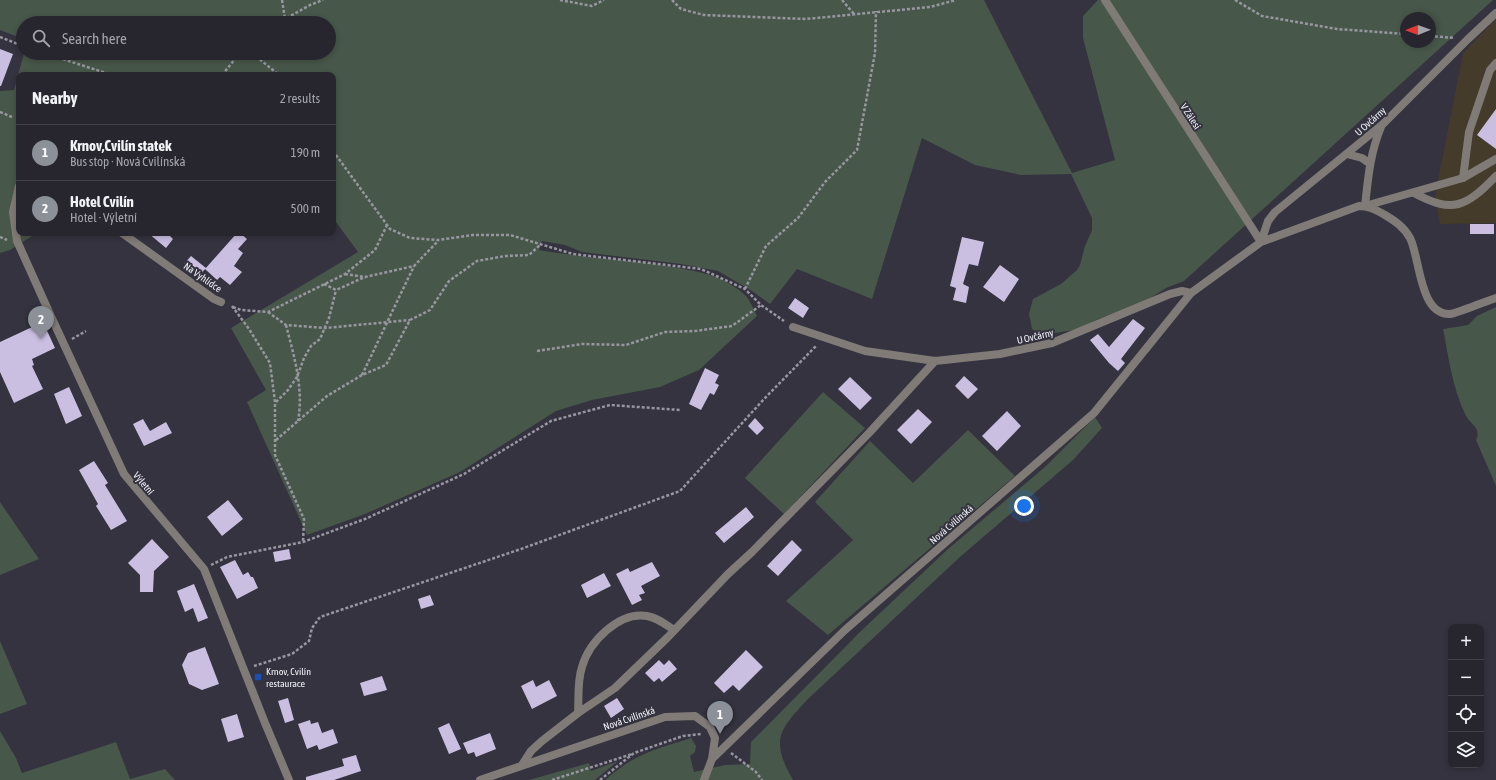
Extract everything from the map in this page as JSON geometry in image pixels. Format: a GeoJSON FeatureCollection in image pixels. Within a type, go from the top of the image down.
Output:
{"type":"FeatureCollection","features":[{"type":"Feature","properties":{"kind":"street","name":"V Zálesí"},"geometry":{"type":"LineString","coordinates":[[1105,0],[1261,242]]}},
{"type":"Feature","properties":{"kind":"street","name":"U Ovčárny"},"geometry":{"type":"LineString","coordinates":[[1261,242],[1268,221],[1275,212],[1383,124],[1496,13]]}},
{"type":"Feature","properties":{"kind":"street"},"geometry":{"type":"LineString","coordinates":[[1463,178],[1469,132],[1490,70],[1496,62]]}},
{"type":"Feature","properties":{"kind":"street"},"geometry":{"type":"LineString","coordinates":[[1365,206],[1369,163],[1375,140],[1383,124]]}},
{"type":"Feature","properties":{"kind":"street"},"geometry":{"type":"LineString","coordinates":[[1347,154],[1362,158],[1369,163]]}},
{"type":"Feature","properties":{"kind":"street"},"geometry":{"type":"LineString","coordinates":[[1191,293],[1261,242],[1359,206],[1365,206],[1414,193],[1463,178],[1496,160]]}},
{"type":"Feature","properties":{"kind":"street"},"geometry":{"type":"LineString","coordinates":[[1414,193],[1439,205],[1451,206],[1466,201],[1480,192],[1496,176]]}},
{"type":"Feature","properties":{"kind":"street","name":"Výletní"},"geometry":{"type":"LineString","coordinates":[[16,199],[13,212],[16,234]]}},
{"type":"Feature","properties":{"kind":"street"},"geometry":{"type":"LineString","coordinates":[[1365,206],[1379,211],[1391,218],[1402,227],[1410,238],[1427,298],[1433,308],[1450,314],[1496,298]]}},
{"type":"Feature","properties":{"kind":"street","name":"Výletní"},"geometry":{"type":"LineString","coordinates":[[16,236],[17,241],[124,474],[204,569],[289,780]]}},
{"type":"Feature","properties":{"kind":"street","name":"Na Vyhlídce"},"geometry":{"type":"LineString","coordinates":[[126,236],[214,299],[221,302]]}},
{"type":"Feature","properties":{"kind":"street","name":"U Ovčárny"},"geometry":{"type":"LineString","coordinates":[[793,327],[865,351],[935,361],[1000,354],[1052,343],[1170,294],[1182,291],[1191,293]]}},
{"type":"Feature","properties":{"kind":"street","name":"Nová Cvilínská"},"geometry":{"type":"LineString","coordinates":[[712,759],[845,630],[1094,413],[1191,293]]}},
{"type":"Feature","properties":{"kind":"street"},"geometry":{"type":"LineString","coordinates":[[522,765],[531,751],[542,741],[578,713],[615,688],[869,433],[935,361]]}},
{"type":"Feature","properties":{"kind":"street"},"geometry":{"type":"LineString","coordinates":[[578,713],[579,676],[582,665],[594,643],[608,629],[634,616],[645,616],[657,619],[674,630]]}},
{"type":"Feature","properties":{"kind":"street","name":"Nová Cvilínská"},"geometry":{"type":"LineString","coordinates":[[480,780],[665,717],[695,716],[710,727],[715,738],[712,759],[704,780]]}},
{"type":"Feature","properties":{"kind":"path"},"geometry":{"type":"LineString","coordinates":[[282,0],[285,16]]}},
{"type":"Feature","properties":{"kind":"path"},"geometry":{"type":"LineString","coordinates":[[290,16],[310,5],[323,0]]}},
{"type":"Feature","properties":{"kind":"path"},"geometry":{"type":"LineString","coordinates":[[560,0],[592,6],[604,0]]}},
{"type":"Feature","properties":{"kind":"path"},"geometry":{"type":"LineString","coordinates":[[672,0],[681,9],[704,15],[806,19],[876,11],[930,7],[956,0]]}},
{"type":"Feature","properties":{"kind":"path"},"geometry":{"type":"LineString","coordinates":[[842,0],[854,14]]}},
{"type":"Feature","properties":{"kind":"path"},"geometry":{"type":"LineString","coordinates":[[1235,0],[1262,16],[1337,29],[1400,34]]}},
{"type":"Feature","properties":{"kind":"path"},"geometry":{"type":"LineString","coordinates":[[745,289],[766,246],[798,218],[825,182],[857,150],[875,53],[876,11]]}},
{"type":"Feature","properties":{"kind":"path"},"geometry":{"type":"LineString","coordinates":[[1436,36],[1468,39]]}},
{"type":"Feature","properties":{"kind":"path"},"geometry":{"type":"LineString","coordinates":[[0,37],[16,43]]}},
{"type":"Feature","properties":{"kind":"path"},"geometry":{"type":"LineString","coordinates":[[66,60],[103,72]]}},
{"type":"Feature","properties":{"kind":"path"},"geometry":{"type":"LineString","coordinates":[[224,72],[234,60]]}},
{"type":"Feature","properties":{"kind":"path"},"geometry":{"type":"LineString","coordinates":[[260,60],[274,72]]}},
{"type":"Feature","properties":{"kind":"path"},"geometry":{"type":"LineString","coordinates":[[0,112],[12,117]]}},
{"type":"Feature","properties":{"kind":"path"},"geometry":{"type":"LineString","coordinates":[[336,155],[390,229],[410,238],[438,240],[473,235],[510,235],[573,254],[701,269],[745,289],[761,305],[793,327]]}},
{"type":"Feature","properties":{"kind":"path"},"geometry":{"type":"LineString","coordinates":[[387,225],[374,250],[345,274],[268,312],[286,325],[325,328],[410,320],[430,310],[449,281],[477,261],[506,256],[529,256],[540,245]]}},
{"type":"Feature","properties":{"kind":"path"},"geometry":{"type":"LineString","coordinates":[[362,375],[414,266],[438,240]]}},
{"type":"Feature","properties":{"kind":"path"},"geometry":{"type":"LineString","coordinates":[[275,402],[288,390],[297,377],[304,358],[311,346],[320,339],[325,328],[336,290],[365,277],[414,266]]}},
{"type":"Feature","properties":{"kind":"path"},"geometry":{"type":"LineString","coordinates":[[345,274],[365,277]]}},
{"type":"Feature","properties":{"kind":"path"},"geometry":{"type":"LineString","coordinates":[[324,284],[336,290]]}},
{"type":"Feature","properties":{"kind":"path","name":"Na Vyhlídce"},"geometry":{"type":"LineString","coordinates":[[221,302],[242,310],[268,312]]}},
{"type":"Feature","properties":{"kind":"path"},"geometry":{"type":"LineString","coordinates":[[537,351],[582,344],[626,345],[665,332],[695,331],[732,326],[761,305]]}},
{"type":"Feature","properties":{"kind":"path"},"geometry":{"type":"LineString","coordinates":[[232,306],[250,329],[270,363],[275,402],[275,456],[304,519],[303,542]]}},
{"type":"Feature","properties":{"kind":"path"},"geometry":{"type":"LineString","coordinates":[[276,440],[327,396],[362,375],[386,365],[410,320]]}},
{"type":"Feature","properties":{"kind":"path"},"geometry":{"type":"LineString","coordinates":[[286,325],[301,404],[298,421]]}},
{"type":"Feature","properties":{"kind":"path"},"geometry":{"type":"LineString","coordinates":[[77,336],[86,331]]}},
{"type":"Feature","properties":{"kind":"path"},"geometry":{"type":"LineString","coordinates":[[244,670],[292,654],[309,641],[312,628],[320,617],[521,549],[680,491],[764,398],[823,338]]}},
{"type":"Feature","properties":{"kind":"path"},"geometry":{"type":"LineString","coordinates":[[204,569],[227,557],[303,542],[365,519],[464,474],[551,421],[610,405],[680,410]]}},
{"type":"Feature","properties":{"kind":"path"},"geometry":{"type":"LineString","coordinates":[[552,780],[683,736],[697,733],[715,738]]}},
{"type":"Feature","properties":{"kind":"path"},"geometry":{"type":"LineString","coordinates":[[724,748],[756,772],[762,780]]}},
{"type":"Feature","properties":{"kind":"path"},"geometry":{"type":"LineString","coordinates":[[600,780],[634,753]]}},
{"type":"Feature","properties":{"kind":"shaded area"},"geometry":{"type":"Polygon","coordinates":[[[1496,19],[1496,223],[1440,224],[1435,196],[1463,53],[1496,19]]]}},
{"type":"Feature","properties":{"kind":"green space"},"geometry":{"type":"Polygon","coordinates":[[[0,0],[984,0],[1072,173],[1115,160],[1083,38],[1083,16],[1098,0],[1493,0],[1184,281],[1166,288],[1141,304],[1098,319],[1074,330],[1042,335],[1032,329],[1029,314],[1033,299],[1061,284],[1077,270],[1092,230],[1092,218],[1071,174],[1021,175],[975,165],[922,138],[872,299],[797,269],[770,304],[752,291],[718,271],[681,264],[582,252],[565,245],[542,241],[539,250],[669,266],[711,275],[740,290],[747,297],[757,316],[699,370],[660,387],[592,400],[556,411],[460,472],[365,514],[307,535],[247,402],[266,390],[231,328],[358,252],[336,222],[336,72],[19,72],[22,60],[336,60],[336,16],[16,16],[16,36],[0,30],[0,0]]]}},
{"type":"Feature","properties":{"kind":"green space"},"geometry":{"type":"Polygon","coordinates":[[[16,83],[16,236],[32,236],[10,250],[0,253],[0,91],[14,90],[16,83]]]}},
{"type":"Feature","properties":{"kind":"green space"},"geometry":{"type":"Polygon","coordinates":[[[1496,307],[1496,486],[1476,440],[1476,429],[1467,417],[1457,393],[1451,372],[1443,329],[1468,325],[1477,316],[1496,307]]]}},
{"type":"Feature","properties":{"kind":"green space"},"geometry":{"type":"Polygon","coordinates":[[[823,392],[865,428],[784,514],[745,478],[823,392]]]}},
{"type":"Feature","properties":{"kind":"green space"},"geometry":{"type":"Polygon","coordinates":[[[1095,417],[1102,428],[1073,460],[960,557],[808,699],[790,719],[784,728],[780,745],[786,766],[793,780],[605,780],[626,764],[646,753],[691,738],[696,746],[695,752],[690,756],[694,772],[725,765],[750,764],[751,742],[862,630],[948,549],[1046,466],[1095,417]]]}},
{"type":"Feature","properties":{"kind":"green space"},"geometry":{"type":"Polygon","coordinates":[[[968,430],[1015,476],[828,635],[786,601],[853,540],[815,502],[870,441],[913,483],[968,430]]]}},
{"type":"Feature","properties":{"kind":"green space"},"geometry":{"type":"Polygon","coordinates":[[[0,502],[39,559],[0,575],[0,502]]]}},
{"type":"Feature","properties":{"kind":"green space"},"geometry":{"type":"Polygon","coordinates":[[[0,641],[27,704],[0,714],[0,641]]]}},
{"type":"Feature","properties":{"kind":"green space"},"geometry":{"type":"Polygon","coordinates":[[[0,731],[16,758],[22,773],[116,742],[130,779],[165,769],[175,780],[0,780],[0,731]]]}},
{"type":"Feature","properties":{"kind":"green space"},"geometry":{"type":"Polygon","coordinates":[[[618,761],[595,780],[529,780],[589,763],[591,771],[618,761]]]}},
{"type":"Feature","properties":{"kind":"building"},"geometry":{"type":"Polygon","coordinates":[[[0,49],[13,54],[1,86],[0,86],[0,49]]]}},
{"type":"Feature","properties":{"kind":"building"},"geometry":{"type":"Polygon","coordinates":[[[1496,109],[1496,149],[1477,135],[1496,109]]]}},
{"type":"Feature","properties":{"kind":"building"},"geometry":{"type":"Polygon","coordinates":[[[1470,224],[1494,224],[1494,234],[1470,234],[1470,224]]]}},
{"type":"Feature","properties":{"kind":"building"},"geometry":{"type":"Polygon","coordinates":[[[152,236],[170,236],[173,239],[166,248],[152,236]]]}},
{"type":"Feature","properties":{"kind":"building"},"geometry":{"type":"Polygon","coordinates":[[[234,236],[244,236],[247,239],[238,249],[243,253],[234,266],[242,272],[230,285],[220,277],[217,280],[205,269],[234,236]]]}},
{"type":"Feature","properties":{"kind":"building"},"geometry":{"type":"Polygon","coordinates":[[[962,237],[984,242],[978,266],[969,264],[963,284],[969,287],[966,303],[953,300],[956,288],[950,286],[962,237]]]}},
{"type":"Feature","properties":{"kind":"building"},"geometry":{"type":"Polygon","coordinates":[[[191,256],[206,268],[198,277],[184,264],[191,256]]]}},
{"type":"Feature","properties":{"kind":"building"},"geometry":{"type":"Polygon","coordinates":[[[1000,265],[1019,279],[1004,302],[983,287],[1000,265]]]}},
{"type":"Feature","properties":{"kind":"building"},"geometry":{"type":"Polygon","coordinates":[[[795,298],[809,308],[803,318],[788,308],[795,298]]]}},
{"type":"Feature","properties":{"kind":"building"},"geometry":{"type":"Polygon","coordinates":[[[1133,319],[1145,328],[1121,359],[1125,363],[1118,371],[1109,363],[1090,340],[1098,334],[1109,347],[1133,319]]]}},
{"type":"Feature","properties":{"kind":"building"},"geometry":{"type":"Polygon","coordinates":[[[43,322],[55,348],[32,359],[34,365],[32,366],[43,389],[14,403],[0,372],[0,342],[43,322]]]}},
{"type":"Feature","properties":{"kind":"building"},"geometry":{"type":"Polygon","coordinates":[[[705,368],[719,375],[715,383],[719,385],[714,395],[710,393],[701,410],[689,404],[705,368]]]}},
{"type":"Feature","properties":{"kind":"building"},"geometry":{"type":"Polygon","coordinates":[[[964,376],[978,389],[968,399],[955,386],[964,376]]]}},
{"type":"Feature","properties":{"kind":"building"},"geometry":{"type":"Polygon","coordinates":[[[850,377],[872,398],[860,410],[838,389],[850,377]]]}},
{"type":"Feature","properties":{"kind":"building"},"geometry":{"type":"Polygon","coordinates":[[[69,387],[82,416],[66,424],[54,394],[69,387]]]}},
{"type":"Feature","properties":{"kind":"building"},"geometry":{"type":"Polygon","coordinates":[[[918,409],[932,422],[911,444],[897,430],[918,409]]]}},
{"type":"Feature","properties":{"kind":"building"},"geometry":{"type":"Polygon","coordinates":[[[1007,411],[1021,426],[997,451],[982,436],[1007,411]]]}},
{"type":"Feature","properties":{"kind":"building"},"geometry":{"type":"Polygon","coordinates":[[[755,418],[764,428],[757,435],[748,426],[755,418]]]}},
{"type":"Feature","properties":{"kind":"building"},"geometry":{"type":"Polygon","coordinates":[[[143,419],[150,431],[166,422],[172,433],[144,446],[133,424],[143,419]]]}},
{"type":"Feature","properties":{"kind":"building"},"geometry":{"type":"Polygon","coordinates":[[[94,461],[108,483],[105,485],[127,521],[111,530],[96,506],[98,504],[79,470],[94,461]]]}},
{"type":"Feature","properties":{"kind":"building"},"geometry":{"type":"Polygon","coordinates":[[[228,500],[243,519],[222,536],[207,517],[228,500]]]}},
{"type":"Feature","properties":{"kind":"building"},"geometry":{"type":"Polygon","coordinates":[[[746,507],[754,517],[724,543],[715,533],[746,507]]]}},
{"type":"Feature","properties":{"kind":"building"},"geometry":{"type":"Polygon","coordinates":[[[152,539],[169,557],[154,571],[153,592],[140,592],[140,575],[128,563],[152,539]]]}},
{"type":"Feature","properties":{"kind":"building"},"geometry":{"type":"Polygon","coordinates":[[[792,540],[802,550],[778,576],[767,566],[792,540]]]}},
{"type":"Feature","properties":{"kind":"building"},"geometry":{"type":"Polygon","coordinates":[[[289,549],[291,559],[275,562],[273,552],[289,549]]]}},
{"type":"Feature","properties":{"kind":"building"},"geometry":{"type":"Polygon","coordinates":[[[235,560],[243,575],[248,572],[251,577],[253,577],[258,588],[237,599],[220,567],[235,560]]]}},
{"type":"Feature","properties":{"kind":"building"},"geometry":{"type":"Polygon","coordinates":[[[652,562],[660,576],[641,586],[645,593],[639,595],[642,600],[632,605],[616,574],[628,568],[630,572],[652,562]]]}},
{"type":"Feature","properties":{"kind":"building"},"geometry":{"type":"Polygon","coordinates":[[[604,573],[611,586],[587,598],[581,585],[604,573]]]}},
{"type":"Feature","properties":{"kind":"building"},"geometry":{"type":"Polygon","coordinates":[[[194,584],[208,618],[198,622],[193,608],[185,612],[177,591],[194,584]]]}},
{"type":"Feature","properties":{"kind":"building"},"geometry":{"type":"Polygon","coordinates":[[[430,595],[434,605],[421,609],[418,599],[430,595]]]}},
{"type":"Feature","properties":{"kind":"building"},"geometry":{"type":"Polygon","coordinates":[[[205,647],[219,684],[202,690],[189,684],[182,665],[188,653],[205,647]]]}},
{"type":"Feature","properties":{"kind":"building"},"geometry":{"type":"Polygon","coordinates":[[[746,650],[763,667],[739,691],[733,685],[724,693],[714,683],[746,650]]]}},
{"type":"Feature","properties":{"kind":"building"},"geometry":{"type":"Polygon","coordinates":[[[659,660],[664,665],[669,660],[677,669],[662,682],[659,678],[654,682],[645,673],[659,660]]]}},
{"type":"Feature","properties":{"kind":"building"},"geometry":{"type":"Polygon","coordinates":[[[382,676],[387,690],[364,696],[360,683],[382,676]]]}},
{"type":"Feature","properties":{"kind":"building"},"geometry":{"type":"Polygon","coordinates":[[[533,680],[536,687],[549,680],[557,696],[532,709],[521,686],[533,680]]]}},
{"type":"Feature","properties":{"kind":"building"},"geometry":{"type":"Polygon","coordinates":[[[288,698],[294,720],[285,723],[278,701],[288,698]]]}},
{"type":"Feature","properties":{"kind":"building"},"geometry":{"type":"Polygon","coordinates":[[[617,698],[624,709],[611,718],[604,706],[617,698]]]}},
{"type":"Feature","properties":{"kind":"building"},"geometry":{"type":"Polygon","coordinates":[[[237,714],[244,737],[228,742],[221,719],[237,714]]]}},
{"type":"Feature","properties":{"kind":"building"},"geometry":{"type":"Polygon","coordinates":[[[310,720],[311,724],[318,722],[322,733],[333,729],[338,743],[319,750],[317,745],[307,749],[298,724],[310,720]]]}},
{"type":"Feature","properties":{"kind":"building"},"geometry":{"type":"Polygon","coordinates":[[[449,723],[461,749],[449,754],[438,728],[449,723]]]}},
{"type":"Feature","properties":{"kind":"building"},"geometry":{"type":"Polygon","coordinates":[[[490,733],[496,749],[476,757],[474,752],[468,754],[463,743],[490,733]]]}},
{"type":"Feature","properties":{"kind":"building"},"geometry":{"type":"Polygon","coordinates":[[[356,755],[361,771],[334,780],[306,780],[306,777],[344,766],[342,759],[356,755]]]}},
{"type":"Feature","properties":{"kind":"place","name":"Hotel Cvilín"},"geometry":{"type":"Point","coordinates":[41,339]}},
{"type":"Feature","properties":{"kind":"place","name":"Krnov, Cvilín restaurace"},"geometry":{"type":"Point","coordinates":[258,677]}},
{"type":"Feature","properties":{"kind":"place","name":"Krnov,Cvilín statek"},"geometry":{"type":"Point","coordinates":[720,734]}}]}
